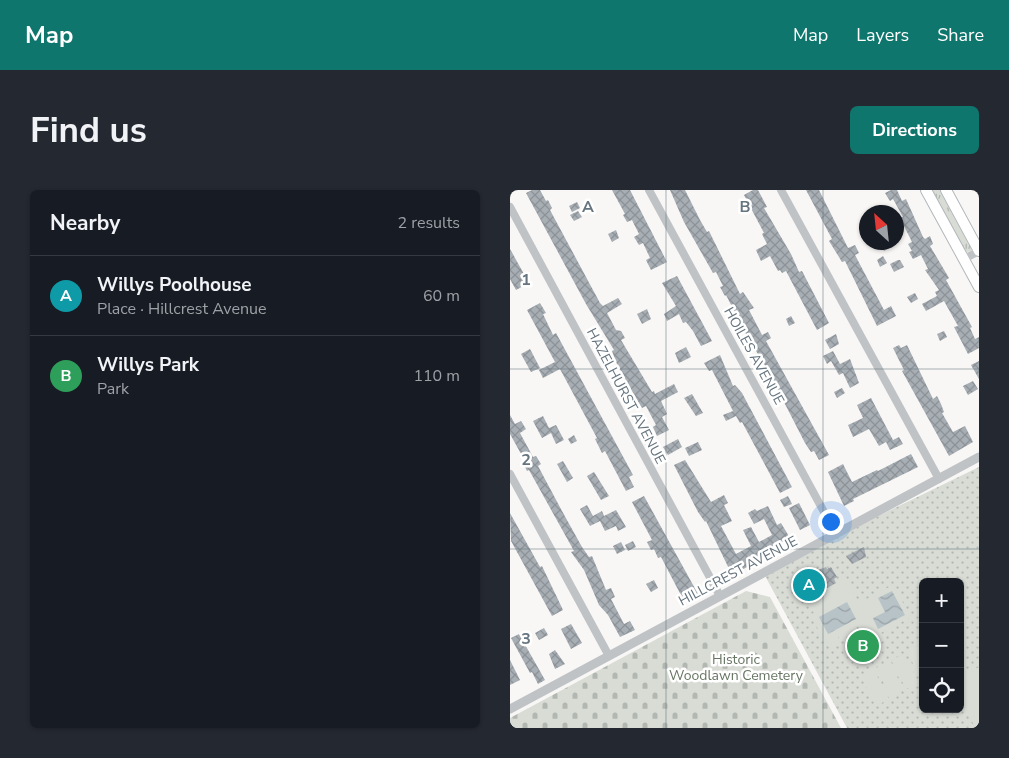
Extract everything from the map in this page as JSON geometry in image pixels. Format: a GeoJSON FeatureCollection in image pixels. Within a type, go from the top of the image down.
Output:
{"type":"FeatureCollection","features":[{"type":"Feature","properties":{"kind":"main road"},"geometry":{"type":"LineString","coordinates":[[926,190],[979,287]]}},
{"type":"Feature","properties":{"kind":"main road"},"geometry":{"type":"LineString","coordinates":[[946,190],[979,251]]}},
{"type":"Feature","properties":{"kind":"street","name":"HOILES AVENUE"},"geometry":{"type":"LineString","coordinates":[[649,190],[836,534]]}},
{"type":"Feature","properties":{"kind":"street"},"geometry":{"type":"LineString","coordinates":[[781,190],[939,479]]}},
{"type":"Feature","properties":{"kind":"street","name":"HAZELHURST AVENUE"},"geometry":{"type":"LineString","coordinates":[[510,207],[720,596]]}},
{"type":"Feature","properties":{"kind":"street"},"geometry":{"type":"LineString","coordinates":[[964,259],[979,251]]}},
{"type":"Feature","properties":{"kind":"street","name":"HILLCREST AVENUE"},"geometry":{"type":"LineString","coordinates":[[510,709],[979,457]]}},
{"type":"Feature","properties":{"kind":"street"},"geometry":{"type":"LineString","coordinates":[[510,474],[609,656]]}},
{"type":"Feature","properties":{"kind":"green space"},"geometry":{"type":"Polygon","coordinates":[[[931,190],[942,190],[972,248],[971,251],[967,252],[964,250],[931,190]]]}},
{"type":"Feature","properties":{"kind":"green space"},"geometry":{"type":"Polygon","coordinates":[[[979,467],[979,728],[847,728],[763,572],[979,467]]]}},
{"type":"Feature","properties":{"kind":"green space"},"geometry":{"type":"Polygon","coordinates":[[[826,567],[831,567],[837,577],[834,579],[836,583],[846,577],[859,603],[893,585],[911,617],[871,638],[863,624],[838,637],[841,643],[834,647],[830,641],[826,643],[810,615],[814,613],[797,582],[816,570],[817,572],[826,567]]]}},
{"type":"Feature","properties":{"kind":"green space","name":"Historic Woodlawn Cemetery"},"geometry":{"type":"Polygon","coordinates":[[[746,591],[770,597],[841,728],[510,728],[510,718],[746,591]]]}},
{"type":"Feature","properties":{"kind":"green space"},"geometry":{"type":"Polygon","coordinates":[[[919,646],[919,675],[907,652],[919,646]]]}},
{"type":"Feature","properties":{"kind":"green space"},"geometry":{"type":"Polygon","coordinates":[[[904,654],[919,683],[906,689],[891,660],[904,654]]]}},
{"type":"Feature","properties":{"kind":"green space"},"geometry":{"type":"Polygon","coordinates":[[[889,661],[904,690],[891,697],[876,668],[889,661]]]}},
{"type":"Feature","properties":{"kind":"green space"},"geometry":{"type":"Polygon","coordinates":[[[979,667],[979,728],[976,728],[964,709],[964,676],[979,667]]]}},
{"type":"Feature","properties":{"kind":"green space"},"geometry":{"type":"Polygon","coordinates":[[[874,670],[889,699],[876,706],[861,677],[874,670]]]}},
{"type":"Feature","properties":{"kind":"water"},"geometry":{"type":"Polygon","coordinates":[[[892,591],[905,615],[878,629],[873,618],[885,612],[878,598],[892,591]]]}},
{"type":"Feature","properties":{"kind":"water"},"geometry":{"type":"Polygon","coordinates":[[[847,602],[856,619],[828,634],[819,617],[847,602]]]}},
{"type":"Feature","properties":{"kind":"building"},"geometry":{"type":"Polygon","coordinates":[[[532,190],[540,190],[546,201],[548,200],[552,208],[550,210],[600,303],[603,306],[618,298],[622,304],[607,313],[616,330],[621,331],[625,338],[621,340],[652,392],[654,391],[655,394],[674,384],[678,392],[661,401],[667,414],[662,417],[669,430],[657,436],[653,427],[656,425],[646,406],[642,408],[636,398],[616,362],[612,351],[614,350],[586,304],[526,193],[532,190]]]}},
{"type":"Feature","properties":{"kind":"building"},"geometry":{"type":"Polygon","coordinates":[[[612,190],[630,190],[667,262],[651,270],[646,260],[650,258],[643,243],[639,245],[634,237],[639,234],[632,220],[627,222],[623,215],[625,214],[612,190]]]}},
{"type":"Feature","properties":{"kind":"building"},"geometry":{"type":"Polygon","coordinates":[[[670,190],[685,190],[707,232],[709,231],[740,294],[743,292],[754,308],[749,310],[762,335],[768,332],[771,338],[766,341],[829,455],[819,460],[814,451],[811,452],[805,443],[766,367],[720,287],[723,286],[716,272],[713,273],[684,222],[670,190]]]}},
{"type":"Feature","properties":{"kind":"building"},"geometry":{"type":"Polygon","coordinates":[[[753,190],[758,190],[767,207],[764,208],[791,254],[799,272],[802,271],[829,323],[817,330],[786,271],[782,273],[780,270],[778,271],[770,256],[761,261],[756,250],[767,244],[762,234],[764,233],[744,195],[753,190]]]}},
{"type":"Feature","properties":{"kind":"building"},"geometry":{"type":"Polygon","coordinates":[[[806,190],[819,190],[848,248],[855,245],[859,253],[855,255],[884,310],[891,306],[896,316],[877,326],[845,261],[842,262],[829,241],[832,239],[806,190]]]}},
{"type":"Feature","properties":{"kind":"building"},"geometry":{"type":"Polygon","coordinates":[[[897,190],[902,201],[906,199],[923,237],[925,239],[930,236],[933,244],[930,246],[949,278],[946,280],[972,327],[970,328],[975,339],[979,337],[979,348],[968,354],[954,327],[958,326],[944,301],[926,311],[922,304],[937,296],[935,292],[939,290],[925,270],[928,269],[921,255],[913,259],[909,252],[912,251],[908,244],[912,242],[904,226],[904,205],[896,205],[893,199],[890,201],[885,193],[897,190]]]}},
{"type":"Feature","properties":{"kind":"building"},"geometry":{"type":"Polygon","coordinates":[[[577,202],[580,208],[572,212],[569,206],[577,202]]]}},
{"type":"Feature","properties":{"kind":"building"},"geometry":{"type":"Polygon","coordinates":[[[578,211],[582,217],[574,221],[570,215],[578,211]]]}},
{"type":"Feature","properties":{"kind":"building"},"geometry":{"type":"Polygon","coordinates":[[[616,230],[619,238],[612,242],[608,234],[616,230]]]}},
{"type":"Feature","properties":{"kind":"building"},"geometry":{"type":"Polygon","coordinates":[[[510,249],[529,283],[516,290],[510,279],[510,249]]]}},
{"type":"Feature","properties":{"kind":"building"},"geometry":{"type":"Polygon","coordinates":[[[883,256],[887,263],[880,267],[877,260],[883,256]]]}},
{"type":"Feature","properties":{"kind":"building"},"geometry":{"type":"Polygon","coordinates":[[[900,260],[904,267],[894,272],[890,264],[900,260]]]}},
{"type":"Feature","properties":{"kind":"building"},"geometry":{"type":"Polygon","coordinates":[[[677,276],[712,341],[701,346],[693,331],[686,322],[683,323],[679,314],[667,321],[664,314],[676,306],[662,283],[677,276]]]}},
{"type":"Feature","properties":{"kind":"building"},"geometry":{"type":"Polygon","coordinates":[[[915,293],[918,299],[911,303],[907,297],[915,293]]]}},
{"type":"Feature","properties":{"kind":"building"},"geometry":{"type":"Polygon","coordinates":[[[540,303],[546,313],[543,314],[553,335],[556,333],[633,475],[629,477],[634,487],[626,491],[605,451],[602,453],[595,439],[597,438],[560,369],[543,378],[539,370],[555,362],[527,310],[540,303]]]}},
{"type":"Feature","properties":{"kind":"building"},"geometry":{"type":"Polygon","coordinates":[[[647,309],[651,319],[642,324],[637,314],[647,309]]]}},
{"type":"Feature","properties":{"kind":"building"},"geometry":{"type":"Polygon","coordinates":[[[791,316],[795,323],[789,326],[786,319],[791,316]]]}},
{"type":"Feature","properties":{"kind":"building"},"geometry":{"type":"Polygon","coordinates":[[[944,331],[947,337],[940,341],[937,334],[944,331]]]}},
{"type":"Feature","properties":{"kind":"building"},"geometry":{"type":"Polygon","coordinates":[[[836,334],[839,344],[830,349],[825,340],[836,334]]]}},
{"type":"Feature","properties":{"kind":"building"},"geometry":{"type":"Polygon","coordinates":[[[899,345],[901,348],[907,345],[933,399],[937,396],[944,412],[942,413],[953,432],[965,426],[973,442],[949,456],[902,371],[904,370],[893,348],[899,345]]]}},
{"type":"Feature","properties":{"kind":"building"},"geometry":{"type":"Polygon","coordinates":[[[686,347],[691,357],[679,363],[675,353],[686,347]]]}},
{"type":"Feature","properties":{"kind":"building"},"geometry":{"type":"Polygon","coordinates":[[[530,349],[540,368],[531,372],[521,354],[530,349]]]}},
{"type":"Feature","properties":{"kind":"building"},"geometry":{"type":"Polygon","coordinates":[[[833,351],[840,364],[850,359],[859,383],[850,388],[843,373],[839,375],[831,361],[827,364],[823,356],[833,351]]]}},
{"type":"Feature","properties":{"kind":"building"},"geometry":{"type":"Polygon","coordinates":[[[720,355],[733,386],[735,385],[742,393],[792,487],[780,493],[742,422],[740,423],[736,416],[726,421],[723,415],[733,411],[712,370],[709,371],[704,363],[720,355]]]}},
{"type":"Feature","properties":{"kind":"building"},"geometry":{"type":"Polygon","coordinates":[[[979,361],[979,379],[971,365],[979,361]]]}},
{"type":"Feature","properties":{"kind":"building"},"geometry":{"type":"Polygon","coordinates":[[[973,381],[978,389],[968,395],[963,386],[973,381]]]}},
{"type":"Feature","properties":{"kind":"building"},"geometry":{"type":"Polygon","coordinates":[[[842,388],[845,393],[837,398],[834,392],[842,388]]]}},
{"type":"Feature","properties":{"kind":"building"},"geometry":{"type":"Polygon","coordinates":[[[692,394],[703,413],[696,416],[684,398],[692,394]]]}},
{"type":"Feature","properties":{"kind":"building"},"geometry":{"type":"Polygon","coordinates":[[[871,398],[893,440],[899,437],[903,444],[890,450],[886,442],[879,446],[869,429],[853,437],[848,425],[863,418],[857,405],[871,398]]]}},
{"type":"Feature","properties":{"kind":"building"},"geometry":{"type":"Polygon","coordinates":[[[510,415],[515,424],[521,421],[526,429],[520,433],[533,457],[536,456],[541,464],[538,466],[562,511],[582,547],[589,557],[592,556],[606,590],[611,588],[615,597],[611,599],[624,624],[630,621],[635,630],[620,637],[608,615],[599,605],[584,570],[571,552],[574,551],[529,470],[527,471],[523,463],[525,461],[510,434],[510,415]]]}},
{"type":"Feature","properties":{"kind":"building"},"geometry":{"type":"Polygon","coordinates":[[[543,416],[549,428],[556,425],[564,440],[556,444],[551,433],[542,438],[533,421],[543,416]]]}},
{"type":"Feature","properties":{"kind":"building"},"geometry":{"type":"Polygon","coordinates":[[[574,435],[577,441],[571,444],[568,439],[574,435]]]}},
{"type":"Feature","properties":{"kind":"building"},"geometry":{"type":"Polygon","coordinates":[[[678,439],[682,447],[668,455],[663,447],[678,439]]]}},
{"type":"Feature","properties":{"kind":"building"},"geometry":{"type":"Polygon","coordinates":[[[698,442],[702,450],[689,456],[685,448],[698,442]]]}},
{"type":"Feature","properties":{"kind":"building"},"geometry":{"type":"Polygon","coordinates":[[[911,454],[918,467],[853,499],[854,501],[844,506],[828,472],[843,464],[852,482],[911,454]]]}},
{"type":"Feature","properties":{"kind":"building"},"geometry":{"type":"Polygon","coordinates":[[[685,460],[711,502],[724,495],[728,503],[724,505],[732,521],[721,526],[736,554],[751,546],[743,530],[751,527],[759,542],[772,535],[764,519],[754,524],[748,513],[755,509],[757,511],[768,506],[777,525],[781,523],[790,538],[773,547],[776,552],[732,575],[706,521],[698,512],[674,465],[685,460]]]}},
{"type":"Feature","properties":{"kind":"building"},"geometry":{"type":"Polygon","coordinates":[[[563,461],[573,478],[567,482],[557,464],[563,461]]]}},
{"type":"Feature","properties":{"kind":"building"},"geometry":{"type":"Polygon","coordinates":[[[594,472],[609,496],[601,500],[587,476],[594,472]]]}},
{"type":"Feature","properties":{"kind":"building"},"geometry":{"type":"Polygon","coordinates":[[[644,496],[698,594],[684,601],[661,557],[658,558],[654,549],[651,550],[647,542],[652,540],[632,502],[644,496]]]}},
{"type":"Feature","properties":{"kind":"building"},"geometry":{"type":"Polygon","coordinates":[[[788,496],[792,504],[784,507],[780,500],[788,496]]]}},
{"type":"Feature","properties":{"kind":"building"},"geometry":{"type":"Polygon","coordinates":[[[799,503],[810,525],[800,530],[789,508],[799,503]]]}},
{"type":"Feature","properties":{"kind":"building"},"geometry":{"type":"Polygon","coordinates":[[[587,505],[593,516],[602,511],[604,516],[616,510],[626,527],[618,531],[616,526],[605,531],[600,521],[590,526],[580,509],[587,505]]]}},
{"type":"Feature","properties":{"kind":"building"},"geometry":{"type":"Polygon","coordinates":[[[510,513],[540,567],[542,566],[563,610],[552,616],[511,541],[510,513]]]}},
{"type":"Feature","properties":{"kind":"building"},"geometry":{"type":"Polygon","coordinates":[[[633,541],[636,547],[628,551],[625,545],[633,541]]]}},
{"type":"Feature","properties":{"kind":"building"},"geometry":{"type":"Polygon","coordinates":[[[621,542],[625,550],[617,554],[613,546],[621,542]]]}},
{"type":"Feature","properties":{"kind":"building"},"geometry":{"type":"Polygon","coordinates":[[[864,547],[866,557],[852,564],[846,556],[864,547]]]}},
{"type":"Feature","properties":{"kind":"building"},"geometry":{"type":"Polygon","coordinates":[[[826,567],[827,569],[831,567],[837,577],[834,579],[836,583],[822,591],[824,594],[808,602],[797,582],[808,574],[826,567]]]}},
{"type":"Feature","properties":{"kind":"building"},"geometry":{"type":"Polygon","coordinates":[[[654,580],[658,588],[651,592],[646,584],[654,580]]]}},
{"type":"Feature","properties":{"kind":"building"},"geometry":{"type":"Polygon","coordinates":[[[571,624],[582,643],[571,649],[561,629],[571,624]]]}},
{"type":"Feature","properties":{"kind":"building"},"geometry":{"type":"Polygon","coordinates":[[[544,628],[548,635],[539,640],[535,633],[544,628]]]}},
{"type":"Feature","properties":{"kind":"building"},"geometry":{"type":"Polygon","coordinates":[[[519,634],[545,680],[538,684],[511,638],[519,634]]]}},
{"type":"Feature","properties":{"kind":"building"},"geometry":{"type":"Polygon","coordinates":[[[555,650],[565,664],[555,669],[549,654],[555,650]]]}},
{"type":"Feature","properties":{"kind":"building"},"geometry":{"type":"Polygon","coordinates":[[[510,660],[520,680],[510,685],[510,660]]]}},
{"type":"Feature","properties":{"kind":"place","name":"Willys Poolhouse"},"geometry":{"type":"Point","coordinates":[809,585]}},
{"type":"Feature","properties":{"kind":"place","name":"Willys Park"},"geometry":{"type":"Point","coordinates":[863,646]}}]}
